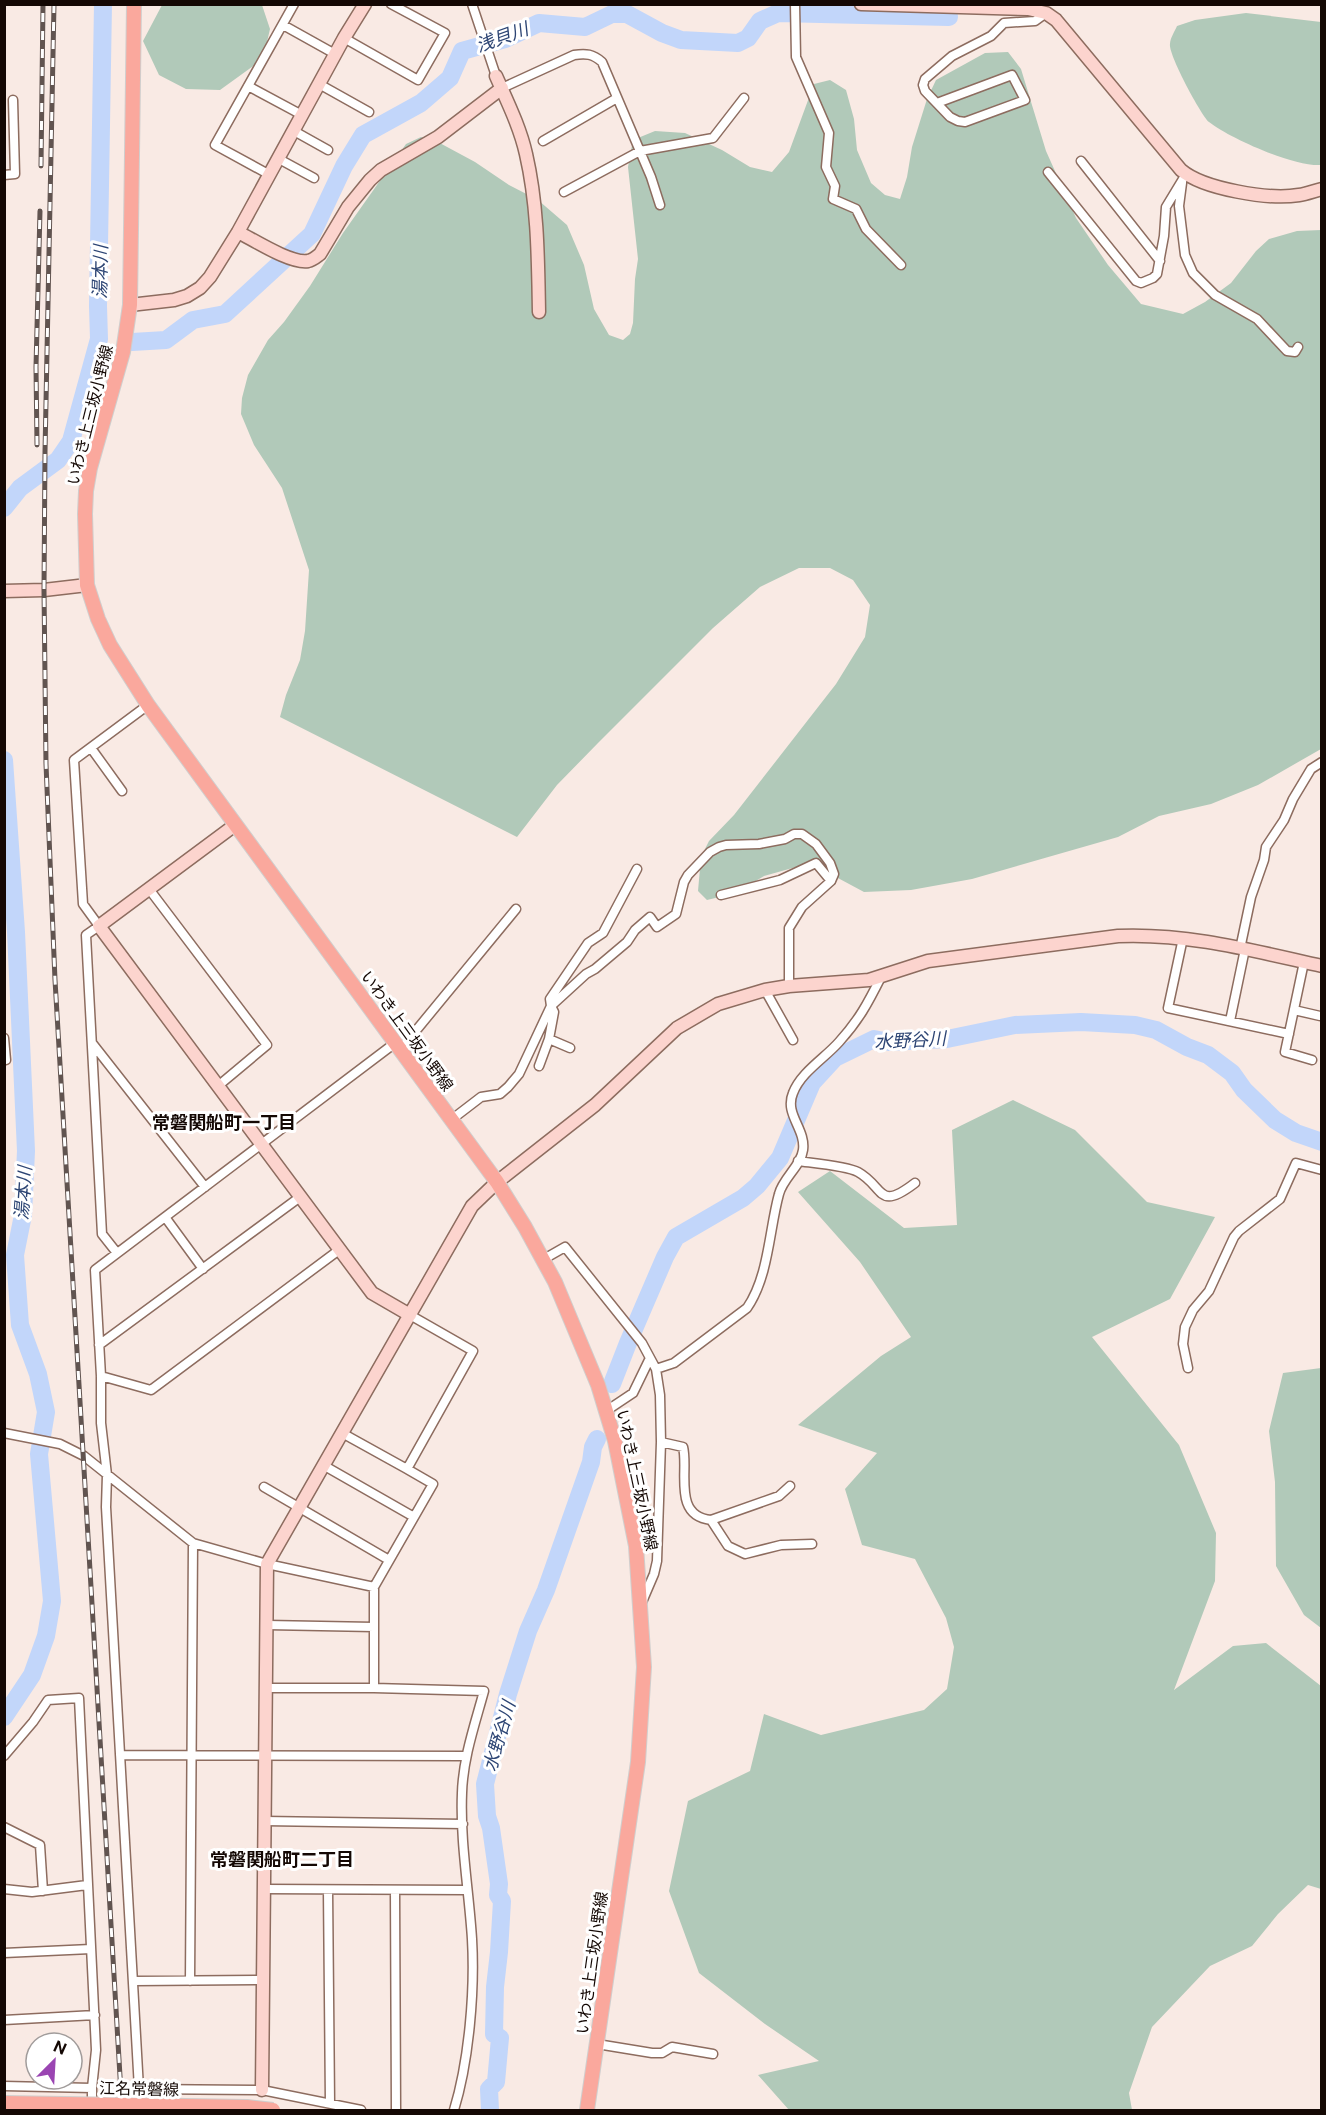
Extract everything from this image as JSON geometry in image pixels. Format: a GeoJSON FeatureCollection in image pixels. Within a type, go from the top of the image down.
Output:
{"type":"FeatureCollection","features":[{"type":"Feature","properties":{"kind":"main road","name":"いわき上三坂小野線"},"geometry":{"type":"LineString","coordinates":[[134,4],[130,305],[123,352],[90,468],[86,491],[87,585],[98,619],[110,645],[148,705],[497,1182],[543,1259],[570,1316],[598,1385],[615,1441],[636,1546],[644,1667],[638,1762],[587,2110]]}},
{"type":"Feature","properties":{"kind":"main road","name":"江名常磐線"},"geometry":{"type":"LineString","coordinates":[[4,2103],[247,2107],[273,2110]]}},
{"type":"Feature","properties":{"kind":"street"},"geometry":{"type":"LineString","coordinates":[[270,175],[215,145],[294,4]]}},
{"type":"Feature","properties":{"kind":"street"},"geometry":{"type":"LineString","coordinates":[[130,305],[174,300],[200,288],[220,263],[365,4]]}},
{"type":"Feature","properties":{"kind":"street"},"geometry":{"type":"LineString","coordinates":[[344,38],[418,80],[445,33],[392,4]]}},
{"type":"Feature","properties":{"kind":"street"},"geometry":{"type":"LineString","coordinates":[[472,4],[487,54],[525,152],[537,233],[539,312]]}},
{"type":"Feature","properties":{"kind":"street"},"geometry":{"type":"LineString","coordinates":[[861,4],[967,6],[1028,9],[1046,13],[1056,20],[1184,177],[1216,188],[1243,192],[1298,195],[1322,189]]}},
{"type":"Feature","properties":{"kind":"street"},"geometry":{"type":"LineString","coordinates":[[795,11],[796,57],[830,133],[826,167],[835,186],[833,199],[856,209],[866,229],[901,265]]}},
{"type":"Feature","properties":{"kind":"street"},"geometry":{"type":"LineString","coordinates":[[937,103],[1012,75],[1025,100],[965,122],[958,121],[950,117],[925,91],[923,85],[925,79],[952,56],[991,36],[1004,23],[1035,21],[1046,13]]}},
{"type":"Feature","properties":{"kind":"street"},"geometry":{"type":"LineString","coordinates":[[283,25],[335,54]]}},
{"type":"Feature","properties":{"kind":"street"},"geometry":{"type":"LineString","coordinates":[[238,232],[295,260],[308,261],[320,254],[348,207],[381,170],[438,137],[502,88],[574,55],[584,53],[602,62],[660,205]]}},
{"type":"Feature","properties":{"kind":"street"},"geometry":{"type":"LineString","coordinates":[[319,84],[369,112]]}},
{"type":"Feature","properties":{"kind":"street"},"geometry":{"type":"LineString","coordinates":[[248,86],[302,115]]}},
{"type":"Feature","properties":{"kind":"street"},"geometry":{"type":"LineString","coordinates":[[543,141],[617,98]]}},
{"type":"Feature","properties":{"kind":"street"},"geometry":{"type":"LineString","coordinates":[[564,192],[640,151],[713,138],[744,98]]}},
{"type":"Feature","properties":{"kind":"street"},"geometry":{"type":"LineString","coordinates":[[4,175],[15,174],[13,100]]}},
{"type":"Feature","properties":{"kind":"street"},"geometry":{"type":"LineString","coordinates":[[294,131],[328,150]]}},
{"type":"Feature","properties":{"kind":"street"},"geometry":{"type":"LineString","coordinates":[[279,159],[314,178]]}},
{"type":"Feature","properties":{"kind":"street"},"geometry":{"type":"LineString","coordinates":[[1081,161],[1160,261]]}},
{"type":"Feature","properties":{"kind":"street"},"geometry":{"type":"LineString","coordinates":[[1048,172],[1136,280],[1145,282],[1158,274],[1166,207],[1184,177]]}},
{"type":"Feature","properties":{"kind":"street"},"geometry":{"type":"LineString","coordinates":[[1184,177],[1179,206],[1185,255],[1193,273],[1215,295],[1257,319],[1287,351],[1295,352],[1298,347]]}},
{"type":"Feature","properties":{"kind":"street"},"geometry":{"type":"LineString","coordinates":[[4,591],[54,590],[87,585]]}},
{"type":"Feature","properties":{"kind":"street"},"geometry":{"type":"LineString","coordinates":[[148,705],[74,760],[83,904],[372,1293],[473,1351],[406,1469]]}},
{"type":"Feature","properties":{"kind":"street"},"geometry":{"type":"LineString","coordinates":[[91,748],[122,791]]}},
{"type":"Feature","properties":{"kind":"street"},"geometry":{"type":"LineString","coordinates":[[1230,1021],[1251,897],[1264,860],[1266,847],[1284,820],[1293,799],[1311,770],[1322,762]]}},
{"type":"Feature","properties":{"kind":"street"},"geometry":{"type":"LineString","coordinates":[[117,1253],[102,1234],[86,935],[235,825]]}},
{"type":"Feature","properties":{"kind":"street"},"geometry":{"type":"LineString","coordinates":[[451,1120],[480,1097],[500,1094],[508,1087],[519,1074],[551,1005],[627,942],[635,930],[650,917],[657,927],[676,914],[688,875],[710,852],[719,847],[759,844],[784,839],[794,834],[802,834],[816,844],[830,863],[834,874],[831,882],[802,907],[789,928],[789,986]]}},
{"type":"Feature","properties":{"kind":"street"},"geometry":{"type":"LineString","coordinates":[[721,895],[780,880],[816,863],[831,882]]}},
{"type":"Feature","properties":{"kind":"street"},"geometry":{"type":"LineString","coordinates":[[538,1066],[549,1039],[555,1012],[549,999],[588,944],[603,933],[637,869]]}},
{"type":"Feature","properties":{"kind":"street"},"geometry":{"type":"LineString","coordinates":[[149,889],[267,1046],[218,1086]]}},
{"type":"Feature","properties":{"kind":"street"},"geometry":{"type":"LineString","coordinates":[[361,2110],[262,2090],[139,2089],[106,1507],[107,1475],[101,1423],[102,1376],[95,1270],[261,1144],[398,1047],[516,909]]}},
{"type":"Feature","properties":{"kind":"street"},"geometry":{"type":"LineString","coordinates":[[262,2090],[267,1564],[472,1206],[497,1182],[595,1106],[677,1028],[718,1004],[765,990],[789,986],[853,982],[881,977],[928,961],[1119,936],[1153,935],[1183,938],[1322,966]]}},
{"type":"Feature","properties":{"kind":"street"},"geometry":{"type":"LineString","coordinates":[[1183,938],[1168,1008],[1289,1034]]}},
{"type":"Feature","properties":{"kind":"street"},"geometry":{"type":"LineString","coordinates":[[1304,962],[1285,1052],[1312,1060]]}},
{"type":"Feature","properties":{"kind":"street"},"geometry":{"type":"LineString","coordinates":[[656,1369],[674,1364],[747,1308],[751,1302],[761,1276],[779,1191],[798,1161],[803,1148],[791,1101],[796,1086],[830,1052],[860,1017],[881,977]]}},
{"type":"Feature","properties":{"kind":"street"},"geometry":{"type":"LineString","coordinates":[[765,990],[793,1040]]}},
{"type":"Feature","properties":{"kind":"street"},"geometry":{"type":"LineString","coordinates":[[1294,1010],[1320,1016]]}},
{"type":"Feature","properties":{"kind":"street"},"geometry":{"type":"LineString","coordinates":[[4,1038],[6,1060]]}},
{"type":"Feature","properties":{"kind":"street"},"geometry":{"type":"LineString","coordinates":[[549,1039],[570,1048]]}},
{"type":"Feature","properties":{"kind":"street"},"geometry":{"type":"LineString","coordinates":[[92,1042],[205,1187]]}},
{"type":"Feature","properties":{"kind":"street"},"geometry":{"type":"LineString","coordinates":[[798,1161],[858,1172],[887,1196],[900,1194],[915,1183]]}},
{"type":"Feature","properties":{"kind":"street"},"geometry":{"type":"LineString","coordinates":[[1188,1368],[1183,1344],[1185,1327],[1193,1310],[1209,1291],[1234,1237],[1280,1199],[1296,1163],[1322,1170]]}},
{"type":"Feature","properties":{"kind":"street"},"geometry":{"type":"LineString","coordinates":[[99,1346],[300,1197]]}},
{"type":"Feature","properties":{"kind":"street"},"geometry":{"type":"LineString","coordinates":[[165,1217],[203,1269]]}},
{"type":"Feature","properties":{"kind":"street"},"geometry":{"type":"LineString","coordinates":[[543,1259],[565,1247],[642,1343],[656,1369],[660,1395],[661,1442],[657,1561],[641,1605]]}},
{"type":"Feature","properties":{"kind":"street"},"geometry":{"type":"LineString","coordinates":[[102,1376],[151,1390],[339,1250]]}},
{"type":"Feature","properties":{"kind":"street"},"geometry":{"type":"LineString","coordinates":[[606,1411],[633,1393],[650,1358]]}},
{"type":"Feature","properties":{"kind":"street"},"geometry":{"type":"LineString","coordinates":[[4,1433],[60,1444],[84,1456],[193,1543],[267,1564],[374,1587]]}},
{"type":"Feature","properties":{"kind":"street"},"geometry":{"type":"LineString","coordinates":[[342,1433],[433,1484],[374,1587],[374,1688]]}},
{"type":"Feature","properties":{"kind":"street"},"geometry":{"type":"LineString","coordinates":[[661,1442],[683,1447],[685,1499],[697,1515],[711,1520],[728,1546],[745,1554],[781,1545],[812,1544]]}},
{"type":"Feature","properties":{"kind":"street"},"geometry":{"type":"LineString","coordinates":[[323,1465],[414,1517]]}},
{"type":"Feature","properties":{"kind":"street"},"geometry":{"type":"LineString","coordinates":[[711,1520],[779,1496],[790,1486]]}},
{"type":"Feature","properties":{"kind":"street"},"geometry":{"type":"LineString","coordinates":[[264,1487],[389,1560]]}},
{"type":"Feature","properties":{"kind":"street"},"geometry":{"type":"LineString","coordinates":[[190,1981],[193,1543]]}},
{"type":"Feature","properties":{"kind":"street"},"geometry":{"type":"LineString","coordinates":[[267,1625],[374,1627]]}},
{"type":"Feature","properties":{"kind":"street"},"geometry":{"type":"LineString","coordinates":[[266,1688],[484,1691],[466,1756],[462,1793],[472,1941],[471,2007],[463,2072],[454,2110]]}},
{"type":"Feature","properties":{"kind":"street"},"geometry":{"type":"LineString","coordinates":[[4,1756],[48,1700],[79,1698],[95,2015],[96,2050],[92,2110]]}},
{"type":"Feature","properties":{"kind":"street"},"geometry":{"type":"LineString","coordinates":[[120,1755],[466,1756]]}},
{"type":"Feature","properties":{"kind":"street"},"geometry":{"type":"LineString","coordinates":[[264,1821],[463,1824]]}},
{"type":"Feature","properties":{"kind":"street"},"geometry":{"type":"LineString","coordinates":[[4,1827],[40,1845],[43,1891]]}},
{"type":"Feature","properties":{"kind":"street"},"geometry":{"type":"LineString","coordinates":[[4,1889],[43,1891],[87,1885]]}},
{"type":"Feature","properties":{"kind":"street"},"geometry":{"type":"LineString","coordinates":[[264,1889],[467,1890]]}},
{"type":"Feature","properties":{"kind":"street"},"geometry":{"type":"LineString","coordinates":[[328,1890],[330,2103]]}},
{"type":"Feature","properties":{"kind":"street"},"geometry":{"type":"LineString","coordinates":[[395,1890],[396,2110]]}},
{"type":"Feature","properties":{"kind":"street"},"geometry":{"type":"LineString","coordinates":[[4,1953],[91,1949]]}},
{"type":"Feature","properties":{"kind":"street"},"geometry":{"type":"LineString","coordinates":[[134,1981],[263,1980]]}},
{"type":"Feature","properties":{"kind":"street"},"geometry":{"type":"LineString","coordinates":[[4,2020],[95,2015]]}},
{"type":"Feature","properties":{"kind":"street"},"geometry":{"type":"LineString","coordinates":[[597,2044],[652,2053],[662,2053],[672,2047],[713,2054]]}},
{"type":"Feature","properties":{"kind":"street"},"geometry":{"type":"LineString","coordinates":[[4,2086],[92,2088]]}},
{"type":"Feature","properties":{"kind":"green space"},"geometry":{"type":"Polygon","coordinates":[[[162,5],[262,5],[270,29],[263,59],[220,90],[186,89],[159,75],[143,41],[162,5]]]}},
{"type":"Feature","properties":{"kind":"green space"},"geometry":{"type":"Polygon","coordinates":[[[1246,13],[1321,22],[1321,165],[1296,162],[1280,157],[1247,144],[1219,129],[1205,117],[1179,71],[1170,44],[1177,26],[1195,20],[1246,13]]]}},
{"type":"Feature","properties":{"kind":"green space"},"geometry":{"type":"Polygon","coordinates":[[[1008,52],[1021,69],[1046,151],[1076,218],[1108,265],[1141,304],[1183,314],[1205,302],[1231,283],[1256,251],[1269,239],[1297,231],[1321,230],[1321,749],[1258,785],[1211,804],[1159,816],[1118,837],[972,879],[911,890],[864,892],[823,870],[796,867],[764,876],[736,893],[707,900],[698,891],[701,857],[709,841],[734,815],[836,684],[865,637],[870,605],[853,580],[830,568],[799,568],[760,587],[713,628],[557,785],[517,837],[280,717],[300,660],[305,631],[309,570],[282,488],[254,445],[241,414],[242,398],[248,375],[268,340],[310,286],[343,233],[406,144],[421,137],[436,141],[538,200],[567,225],[584,265],[594,309],[609,335],[623,340],[630,334],[633,323],[638,259],[628,167],[633,140],[655,131],[685,133],[722,150],[750,167],[772,172],[789,152],[814,84],[830,80],[846,90],[854,119],[857,150],[871,183],[885,195],[900,199],[907,177],[912,147],[927,99],[936,80],[985,53],[1008,52]]]}},
{"type":"Feature","properties":{"kind":"green space"},"geometry":{"type":"Polygon","coordinates":[[[1013,1100],[1075,1130],[1147,1202],[1215,1217],[1170,1299],[1092,1337],[1179,1445],[1216,1533],[1215,1581],[1174,1690],[1233,1646],[1266,1643],[1321,1686],[1321,1889],[1308,1885],[1278,1914],[1252,1946],[1210,1966],[1152,2027],[1129,2093],[1132,2110],[789,2110],[758,2075],[819,2061],[765,2024],[699,1973],[669,1891],[688,1801],[750,1771],[764,1714],[821,1735],[924,1710],[947,1689],[954,1647],[946,1618],[915,1559],[862,1545],[845,1489],[877,1453],[798,1425],[881,1356],[911,1337],[860,1262],[798,1192],[830,1171],[904,1228],[957,1225],[952,1130],[1013,1100]]]}},
{"type":"Feature","properties":{"kind":"green space"},"geometry":{"type":"Polygon","coordinates":[[[1322,1368],[1321,1628],[1304,1615],[1276,1566],[1275,1482],[1269,1431],[1283,1373],[1322,1368]]]}},
{"type":"Feature","properties":{"kind":"waterway","name":"湯本川"},"geometry":{"type":"LineString","coordinates":[[4,508],[20,488],[58,460],[71,441],[99,339],[103,4]]}},
{"type":"Feature","properties":{"kind":"waterway","name":"浅貝川"},"geometry":{"type":"LineString","coordinates":[[132,342],[166,340],[193,320],[225,314],[312,234],[344,166],[363,135],[421,103],[450,78],[462,51],[505,39],[539,23],[585,27],[612,14],[627,14],[662,33],[681,40],[738,43],[748,38],[760,21],[778,13],[949,17]]}},
{"type":"Feature","properties":{"kind":"waterway","name":"湯本川"},"geometry":{"type":"LineString","coordinates":[[4,760],[16,932],[26,1151],[23,1215],[15,1255],[20,1325],[38,1374],[46,1412],[39,1454],[52,1601],[46,1636],[32,1675],[4,1717]]}},
{"type":"Feature","properties":{"kind":"waterway","name":"水野谷川"},"geometry":{"type":"LineString","coordinates":[[612,1384],[665,1257],[676,1237],[743,1198],[757,1186],[780,1158],[812,1083],[835,1058],[874,1039],[889,1042],[947,1039],[1015,1025],[1081,1022],[1135,1025],[1156,1030],[1187,1047],[1208,1055],[1232,1073],[1244,1090],[1275,1120],[1296,1133],[1322,1142]]}},
{"type":"Feature","properties":{"kind":"waterway","name":"水野谷川"},"geometry":{"type":"LineString","coordinates":[[490,2110],[489,2089],[496,2082],[500,2038],[494,2034],[495,1987],[502,1901],[498,1895],[499,1884],[491,1828],[487,1816],[485,1784],[508,1694],[528,1631],[546,1590],[597,1439]]}},
{"type":"Feature","properties":{"kind":"railway"},"geometry":{"type":"LineString","coordinates":[[41,166],[43,4]]}},
{"type":"Feature","properties":{"kind":"railway"},"geometry":{"type":"LineString","coordinates":[[54,4],[45,452],[46,764],[55,980],[122,2110]]}},
{"type":"Feature","properties":{"kind":"railway"},"geometry":{"type":"LineString","coordinates":[[37,445],[36,367],[40,211]]}},
{"type":"Feature","properties":{"kind":"district","name":"常磐関船町一丁目"},"geometry":{"type":"Point","coordinates":[224,1122]}},
{"type":"Feature","properties":{"kind":"district","name":"常磐関船町二丁目"},"geometry":{"type":"Point","coordinates":[282,1859]}}]}
